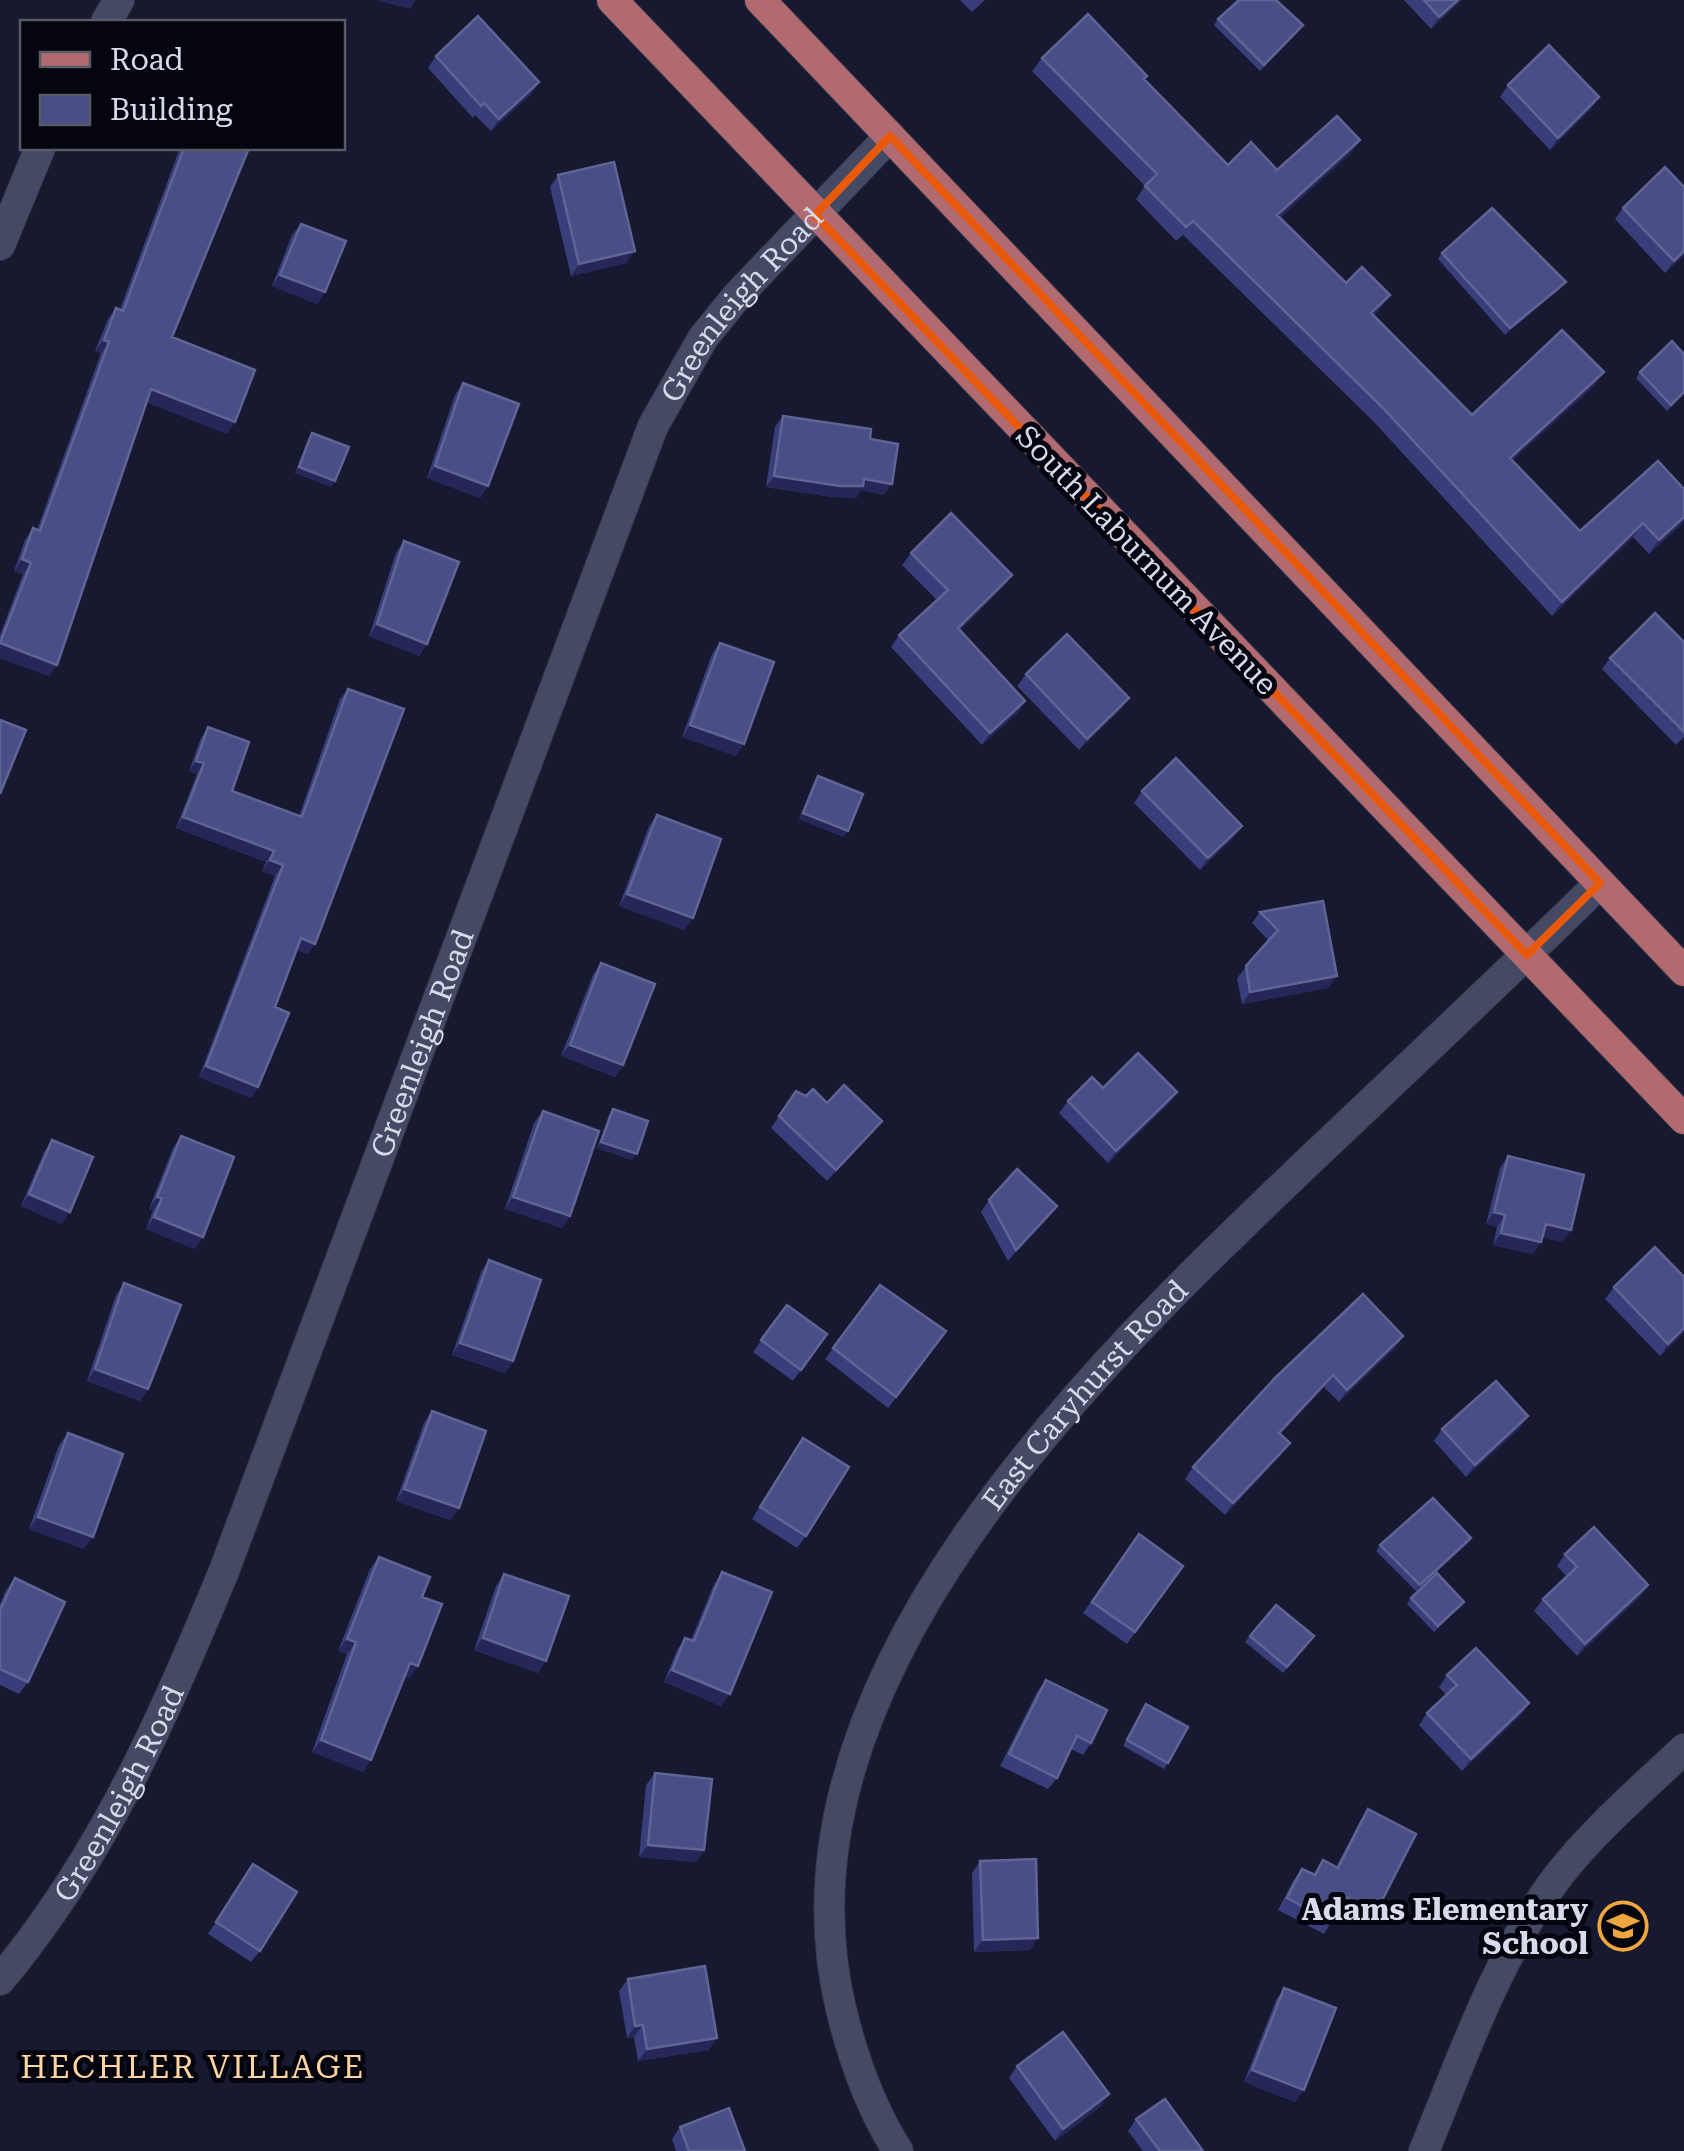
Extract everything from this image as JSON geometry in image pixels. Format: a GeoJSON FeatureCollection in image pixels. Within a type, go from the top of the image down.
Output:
{"type":"FeatureCollection","features":[{"type":"Feature","properties":{"kind":"main road","name":"South Laburnum Avenue"},"geometry":{"type":"LineString","coordinates":[[612,0],[1684,1119]]}},
{"type":"Feature","properties":{"kind":"main road"},"geometry":{"type":"LineString","coordinates":[[760,0],[1684,971]]}},
{"type":"Feature","properties":{"kind":"street","name":"Greenleigh Road"},"geometry":{"type":"LineString","coordinates":[[0,1980],[90,1857],[169,1705],[224,1571],[653,426],[703,338],[890,136]]}},
{"type":"Feature","properties":{"kind":"street"},"geometry":{"type":"LineString","coordinates":[[0,245],[39,150]]}},
{"type":"Feature","properties":{"kind":"street","name":"East Caryhurst Road"},"geometry":{"type":"LineString","coordinates":[[898,2151],[856,2069],[832,1972],[829,1931],[838,1813],[870,1712],[944,1576],[1006,1483],[1086,1383],[1210,1256],[1600,884]]}},
{"type":"Feature","properties":{"kind":"street"},"geometry":{"type":"LineString","coordinates":[[1424,2151],[1494,1981],[1526,1923],[1561,1873],[1684,1749]]}},
{"type":"Feature","properties":{"kind":"highlighted area"},"geometry":{"type":"Polygon","coordinates":[[[890,136],[1600,883],[1527,955],[815,215],[890,136]]]}},
{"type":"Feature","properties":{"kind":"building"},"geometry":{"type":"Polygon","coordinates":[[[1239,0],[1276,0],[1303,25],[1264,65],[1218,19],[1239,0]]]}},
{"type":"Feature","properties":{"kind":"building"},"geometry":{"type":"Polygon","coordinates":[[[1424,0],[1458,0],[1439,17],[1424,0]]]}},
{"type":"Feature","properties":{"kind":"building"},"geometry":{"type":"Polygon","coordinates":[[[1088,14],[1147,76],[1144,79],[1228,165],[1251,142],[1277,170],[1337,116],[1360,140],[1277,215],[1346,283],[1362,267],[1390,295],[1371,313],[1472,415],[1562,330],[1604,372],[1510,458],[1580,531],[1658,461],[1684,489],[1684,517],[1659,540],[1643,523],[1562,602],[1383,408],[1193,221],[1186,227],[1145,186],[1157,174],[1042,58],[1088,14]]]}},
{"type":"Feature","properties":{"kind":"building"},"geometry":{"type":"Polygon","coordinates":[[[478,16],[539,82],[499,119],[484,103],[481,106],[436,56],[478,16]]]}},
{"type":"Feature","properties":{"kind":"building"},"geometry":{"type":"Polygon","coordinates":[[[1549,45],[1599,97],[1558,138],[1508,85],[1549,45]]]}},
{"type":"Feature","properties":{"kind":"building"},"geometry":{"type":"Polygon","coordinates":[[[183,150],[248,150],[172,337],[255,370],[235,422],[151,389],[57,665],[0,643],[31,563],[22,559],[33,528],[40,531],[109,342],[104,340],[116,308],[123,311],[183,150]]]}},
{"type":"Feature","properties":{"kind":"building"},"geometry":{"type":"Polygon","coordinates":[[[614,162],[635,251],[579,264],[558,175],[614,162]]]}},
{"type":"Feature","properties":{"kind":"building"},"geometry":{"type":"Polygon","coordinates":[[[1665,167],[1684,187],[1684,251],[1674,261],[1623,208],[1665,167]]]}},
{"type":"Feature","properties":{"kind":"building"},"geometry":{"type":"Polygon","coordinates":[[[1492,208],[1566,282],[1510,328],[1442,253],[1492,208]]]}},
{"type":"Feature","properties":{"kind":"building"},"geometry":{"type":"Polygon","coordinates":[[[301,224],[346,241],[325,292],[280,275],[301,224]]]}},
{"type":"Feature","properties":{"kind":"building"},"geometry":{"type":"Polygon","coordinates":[[[1672,341],[1684,354],[1684,392],[1671,405],[1640,372],[1672,341]]]}},
{"type":"Feature","properties":{"kind":"building"},"geometry":{"type":"Polygon","coordinates":[[[463,383],[519,404],[488,486],[435,466],[463,383]]]}},
{"type":"Feature","properties":{"kind":"building"},"geometry":{"type":"Polygon","coordinates":[[[783,416],[871,429],[870,439],[898,444],[892,484],[864,479],[863,486],[840,486],[774,476],[783,416]]]}},
{"type":"Feature","properties":{"kind":"building"},"geometry":{"type":"Polygon","coordinates":[[[312,433],[349,447],[335,481],[299,467],[312,433]]]}},
{"type":"Feature","properties":{"kind":"building"},"geometry":{"type":"Polygon","coordinates":[[[951,513],[1012,575],[958,628],[1025,701],[990,733],[899,635],[948,590],[911,553],[951,513]]]}},
{"type":"Feature","properties":{"kind":"building"},"geometry":{"type":"Polygon","coordinates":[[[404,541],[459,562],[427,644],[377,624],[404,541]]]}},
{"type":"Feature","properties":{"kind":"building"},"geometry":{"type":"Polygon","coordinates":[[[1655,613],[1684,642],[1684,732],[1610,658],[1655,613]]]}},
{"type":"Feature","properties":{"kind":"building"},"geometry":{"type":"Polygon","coordinates":[[[1067,634],[1129,698],[1087,739],[1026,674],[1067,634]]]}},
{"type":"Feature","properties":{"kind":"building"},"geometry":{"type":"Polygon","coordinates":[[[720,643],[774,662],[744,744],[690,725],[720,643]]]}},
{"type":"Feature","properties":{"kind":"building"},"geometry":{"type":"Polygon","coordinates":[[[348,689],[404,709],[315,944],[301,938],[275,1007],[289,1013],[258,1087],[206,1066],[283,865],[270,860],[274,851],[183,817],[204,763],[196,761],[208,727],[249,742],[232,791],[302,817],[348,689]]]}},
{"type":"Feature","properties":{"kind":"building"},"geometry":{"type":"Polygon","coordinates":[[[0,720],[26,730],[0,794],[0,720]]]}},
{"type":"Feature","properties":{"kind":"building"},"geometry":{"type":"Polygon","coordinates":[[[1176,758],[1242,826],[1208,858],[1142,791],[1176,758]]]}},
{"type":"Feature","properties":{"kind":"building"},"geometry":{"type":"Polygon","coordinates":[[[818,776],[863,794],[848,831],[803,813],[818,776]]]}},
{"type":"Feature","properties":{"kind":"building"},"geometry":{"type":"Polygon","coordinates":[[[657,815],[721,839],[693,918],[627,894],[657,815]]]}},
{"type":"Feature","properties":{"kind":"building"},"geometry":{"type":"Polygon","coordinates":[[[1323,901],[1337,976],[1250,992],[1246,966],[1278,930],[1260,912],[1323,901]]]}},
{"type":"Feature","properties":{"kind":"building"},"geometry":{"type":"Polygon","coordinates":[[[601,963],[655,984],[623,1065],[570,1045],[601,963]]]}},
{"type":"Feature","properties":{"kind":"building"},"geometry":{"type":"Polygon","coordinates":[[[1138,1053],[1177,1092],[1116,1151],[1068,1101],[1092,1077],[1103,1088],[1138,1053]]]}},
{"type":"Feature","properties":{"kind":"building"},"geometry":{"type":"Polygon","coordinates":[[[844,1085],[882,1121],[836,1170],[779,1116],[796,1091],[806,1096],[813,1089],[827,1103],[844,1085]]]}},
{"type":"Feature","properties":{"kind":"building"},"geometry":{"type":"Polygon","coordinates":[[[613,1109],[648,1121],[637,1154],[601,1142],[613,1109]]]}},
{"type":"Feature","properties":{"kind":"building"},"geometry":{"type":"Polygon","coordinates":[[[543,1111],[599,1131],[570,1216],[513,1197],[543,1111]]]}},
{"type":"Feature","properties":{"kind":"building"},"geometry":{"type":"Polygon","coordinates":[[[181,1136],[234,1157],[203,1237],[154,1217],[162,1198],[157,1197],[181,1136]]]}},
{"type":"Feature","properties":{"kind":"building"},"geometry":{"type":"Polygon","coordinates":[[[52,1140],[93,1157],[70,1212],[29,1194],[52,1140]]]}},
{"type":"Feature","properties":{"kind":"building"},"geometry":{"type":"Polygon","coordinates":[[[1508,1156],[1584,1175],[1571,1230],[1546,1224],[1541,1242],[1501,1233],[1505,1215],[1494,1212],[1508,1156]]]}},
{"type":"Feature","properties":{"kind":"building"},"geometry":{"type":"Polygon","coordinates":[[[1017,1169],[1057,1206],[1016,1250],[989,1200],[1017,1169]]]}},
{"type":"Feature","properties":{"kind":"building"},"geometry":{"type":"Polygon","coordinates":[[[1655,1247],[1684,1277],[1684,1328],[1668,1344],[1614,1287],[1655,1247]]]}},
{"type":"Feature","properties":{"kind":"building"},"geometry":{"type":"Polygon","coordinates":[[[489,1260],[541,1280],[513,1361],[460,1343],[489,1260]]]}},
{"type":"Feature","properties":{"kind":"building"},"geometry":{"type":"Polygon","coordinates":[[[124,1283],[181,1305],[148,1389],[95,1369],[124,1283]]]}},
{"type":"Feature","properties":{"kind":"building"},"geometry":{"type":"Polygon","coordinates":[[[880,1285],[946,1331],[896,1397],[833,1348],[880,1285]]]}},
{"type":"Feature","properties":{"kind":"building"},"geometry":{"type":"Polygon","coordinates":[[[1363,1294],[1403,1336],[1347,1390],[1333,1375],[1279,1433],[1290,1443],[1233,1503],[1193,1467],[1275,1378],[1363,1294]]]}},
{"type":"Feature","properties":{"kind":"building"},"geometry":{"type":"Polygon","coordinates":[[[787,1305],[827,1334],[801,1370],[761,1340],[787,1305]]]}},
{"type":"Feature","properties":{"kind":"building"},"geometry":{"type":"Polygon","coordinates":[[[1496,1381],[1528,1416],[1475,1465],[1442,1429],[1496,1381]]]}},
{"type":"Feature","properties":{"kind":"building"},"geometry":{"type":"Polygon","coordinates":[[[432,1411],[486,1431],[459,1508],[404,1489],[432,1411]]]}},
{"type":"Feature","properties":{"kind":"building"},"geometry":{"type":"Polygon","coordinates":[[[68,1433],[123,1454],[93,1537],[38,1517],[68,1433]]]}},
{"type":"Feature","properties":{"kind":"building"},"geometry":{"type":"Polygon","coordinates":[[[803,1438],[849,1467],[806,1536],[760,1507],[803,1438]]]}},
{"type":"Feature","properties":{"kind":"building"},"geometry":{"type":"Polygon","coordinates":[[[1433,1498],[1471,1538],[1420,1585],[1380,1545],[1433,1498]]]}},
{"type":"Feature","properties":{"kind":"building"},"geometry":{"type":"Polygon","coordinates":[[[1594,1527],[1648,1585],[1585,1644],[1543,1599],[1577,1567],[1565,1554],[1594,1527]]]}},
{"type":"Feature","properties":{"kind":"building"},"geometry":{"type":"Polygon","coordinates":[[[1139,1534],[1183,1566],[1135,1632],[1092,1602],[1139,1534]]]}},
{"type":"Feature","properties":{"kind":"building"},"geometry":{"type":"Polygon","coordinates":[[[379,1557],[430,1577],[422,1597],[442,1604],[418,1666],[410,1663],[371,1760],[321,1740],[356,1642],[347,1639],[379,1557]]]}},
{"type":"Feature","properties":{"kind":"building"},"geometry":{"type":"Polygon","coordinates":[[[722,1572],[772,1592],[730,1694],[672,1670],[685,1638],[694,1641],[722,1572]]]}},
{"type":"Feature","properties":{"kind":"building"},"geometry":{"type":"Polygon","coordinates":[[[1437,1573],[1464,1602],[1438,1626],[1411,1598],[1437,1573]]]}},
{"type":"Feature","properties":{"kind":"building"},"geometry":{"type":"Polygon","coordinates":[[[504,1574],[569,1596],[546,1661],[483,1638],[504,1574]]]}},
{"type":"Feature","properties":{"kind":"building"},"geometry":{"type":"Polygon","coordinates":[[[15,1578],[65,1602],[28,1682],[0,1669],[0,1610],[15,1578]]]}},
{"type":"Feature","properties":{"kind":"building"},"geometry":{"type":"Polygon","coordinates":[[[1276,1605],[1314,1636],[1287,1667],[1250,1636],[1276,1605]]]}},
{"type":"Feature","properties":{"kind":"building"},"geometry":{"type":"Polygon","coordinates":[[[1476,1648],[1529,1703],[1471,1759],[1427,1713],[1457,1685],[1447,1675],[1476,1648]]]}},
{"type":"Feature","properties":{"kind":"building"},"geometry":{"type":"Polygon","coordinates":[[[1046,1680],[1107,1710],[1091,1743],[1077,1736],[1057,1778],[1009,1754],[1046,1680]]]}},
{"type":"Feature","properties":{"kind":"building"},"geometry":{"type":"Polygon","coordinates":[[[1146,1704],[1188,1727],[1168,1763],[1127,1740],[1146,1704]]]}},
{"type":"Feature","properties":{"kind":"building"},"geometry":{"type":"Polygon","coordinates":[[[655,1773],[712,1779],[704,1850],[648,1845],[655,1773]]]}},
{"type":"Feature","properties":{"kind":"building"},"geometry":{"type":"Polygon","coordinates":[[[1368,1809],[1416,1834],[1376,1912],[1346,1897],[1333,1922],[1287,1898],[1302,1869],[1315,1875],[1323,1860],[1338,1868],[1368,1809]]]}},
{"type":"Feature","properties":{"kind":"building"},"geometry":{"type":"Polygon","coordinates":[[[1036,1859],[1038,1938],[983,1940],[980,1861],[1036,1859]]]}},
{"type":"Feature","properties":{"kind":"building"},"geometry":{"type":"Polygon","coordinates":[[[253,1864],[297,1892],[260,1951],[216,1922],[253,1864]]]}},
{"type":"Feature","properties":{"kind":"building"},"geometry":{"type":"Polygon","coordinates":[[[705,1966],[717,2038],[647,2049],[643,2025],[635,2026],[628,1979],[705,1966]]]}},
{"type":"Feature","properties":{"kind":"building"},"geometry":{"type":"Polygon","coordinates":[[[1284,1988],[1336,2008],[1304,2090],[1252,2070],[1284,1988]]]}},
{"type":"Feature","properties":{"kind":"building"},"geometry":{"type":"Polygon","coordinates":[[[1063,2032],[1109,2094],[1063,2129],[1017,2066],[1063,2032]]]}},
{"type":"Feature","properties":{"kind":"building"},"geometry":{"type":"Polygon","coordinates":[[[1165,2099],[1203,2151],[1160,2151],[1136,2119],[1165,2099]]]}},
{"type":"Feature","properties":{"kind":"building"},"geometry":{"type":"Polygon","coordinates":[[[729,2108],[745,2151],[689,2151],[680,2127],[729,2108]]]}},
{"type":"Feature","properties":{"kind":"place","name":"Adams Elementary School"},"geometry":{"type":"Point","coordinates":[1623,1926]}},
{"type":"Feature","properties":{"kind":"district","name":"HECHLER VILLAGE"},"geometry":{"type":"Point","coordinates":[193,2067]}}]}
